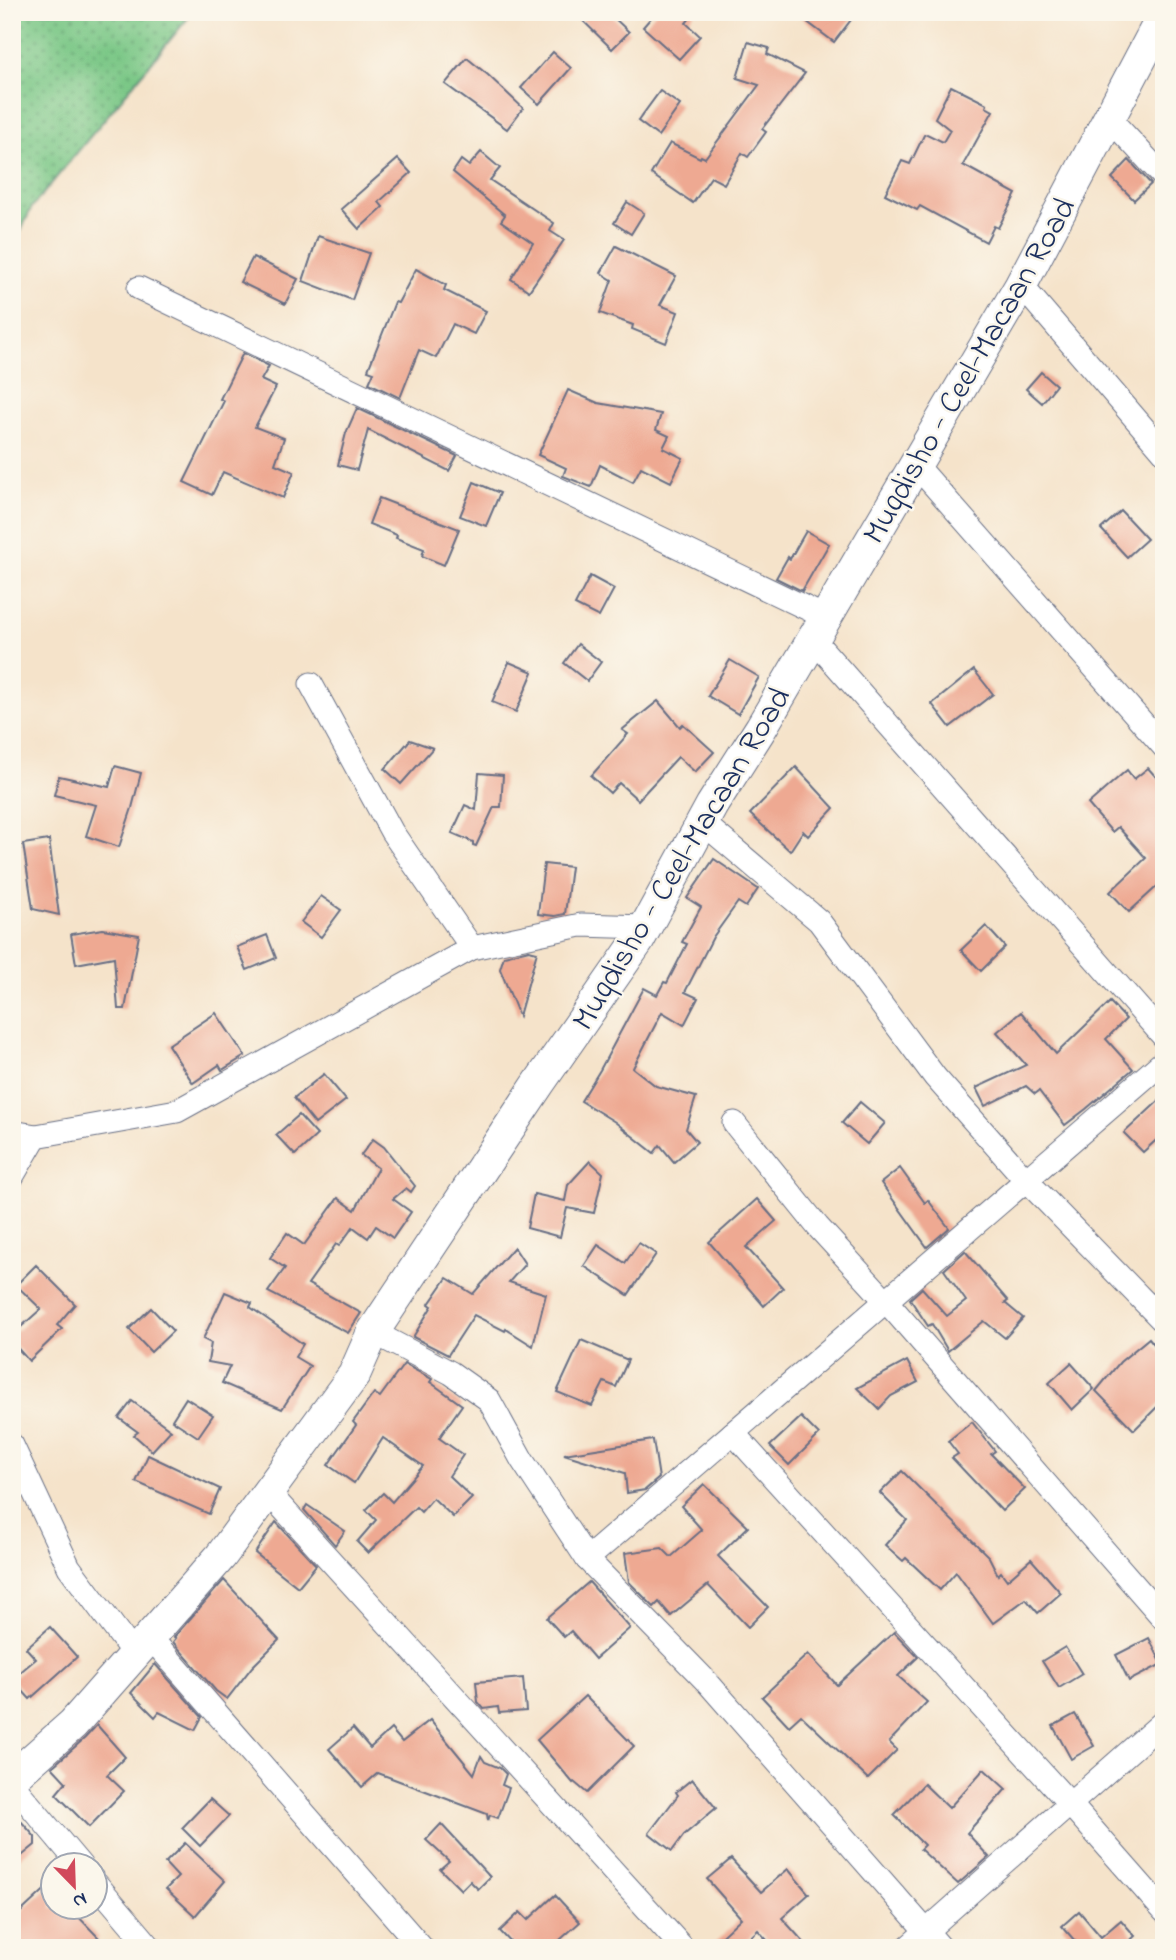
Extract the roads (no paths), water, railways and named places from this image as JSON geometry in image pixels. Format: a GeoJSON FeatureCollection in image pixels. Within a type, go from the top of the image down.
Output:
{"type":"FeatureCollection","features":[{"type":"Feature","properties":{"kind":"street","name":"Muqdisho - Ceel-Macaan Road"},"geometry":{"type":"LineString","coordinates":[[12,1778],[73,1724],[221,1556],[354,1375],[373,1332],[638,941],[702,822],[1021,285],[1164,14]]}},
{"type":"Feature","properties":{"kind":"street"},"geometry":{"type":"LineString","coordinates":[[1109,118],[1164,177]]}},
{"type":"Feature","properties":{"kind":"street"},"geometry":{"type":"LineString","coordinates":[[1021,285],[1164,452]]}},
{"type":"Feature","properties":{"kind":"street"},"geometry":{"type":"LineString","coordinates":[[139,288],[819,628],[1164,1037]]}},
{"type":"Feature","properties":{"kind":"street"},"geometry":{"type":"LineString","coordinates":[[916,465],[1164,747]]}},
{"type":"Feature","properties":{"kind":"street"},"geometry":{"type":"LineString","coordinates":[[311,684],[392,832],[472,948]]}},
{"type":"Feature","properties":{"kind":"street"},"geometry":{"type":"LineString","coordinates":[[702,822],[819,920],[934,1077],[1026,1180],[1164,1322]]}},
{"type":"Feature","properties":{"kind":"street"},"geometry":{"type":"LineString","coordinates":[[12,1132],[36,1136],[177,1111],[472,948],[581,925],[645,927]]}},
{"type":"Feature","properties":{"kind":"street"},"geometry":{"type":"LineString","coordinates":[[587,1559],[1164,1061]]}},
{"type":"Feature","properties":{"kind":"street"},"geometry":{"type":"LineString","coordinates":[[734,1123],[818,1227],[1164,1619]]}},
{"type":"Feature","properties":{"kind":"street"},"geometry":{"type":"LineString","coordinates":[[12,1177],[36,1136]]}},
{"type":"Feature","properties":{"kind":"street"},"geometry":{"type":"LineString","coordinates":[[373,1332],[451,1373],[489,1400],[522,1460],[587,1559],[708,1683],[934,1939]]}},
{"type":"Feature","properties":{"kind":"street"},"geometry":{"type":"LineString","coordinates":[[733,1433],[1164,1911]]}},
{"type":"Feature","properties":{"kind":"street"},"geometry":{"type":"LineString","coordinates":[[12,1445],[69,1567],[422,1948]]}},
{"type":"Feature","properties":{"kind":"street"},"geometry":{"type":"LineString","coordinates":[[268,1492],[683,1948]]}},
{"type":"Feature","properties":{"kind":"street"},"geometry":{"type":"LineString","coordinates":[[907,1948],[934,1939],[1070,1804],[1164,1721]]}},
{"type":"Feature","properties":{"kind":"street"},"geometry":{"type":"LineString","coordinates":[[12,1784],[69,1852]]}},
{"type":"Feature","properties":{"kind":"street"},"geometry":{"type":"LineString","coordinates":[[108,1897],[151,1948]]}}]}
